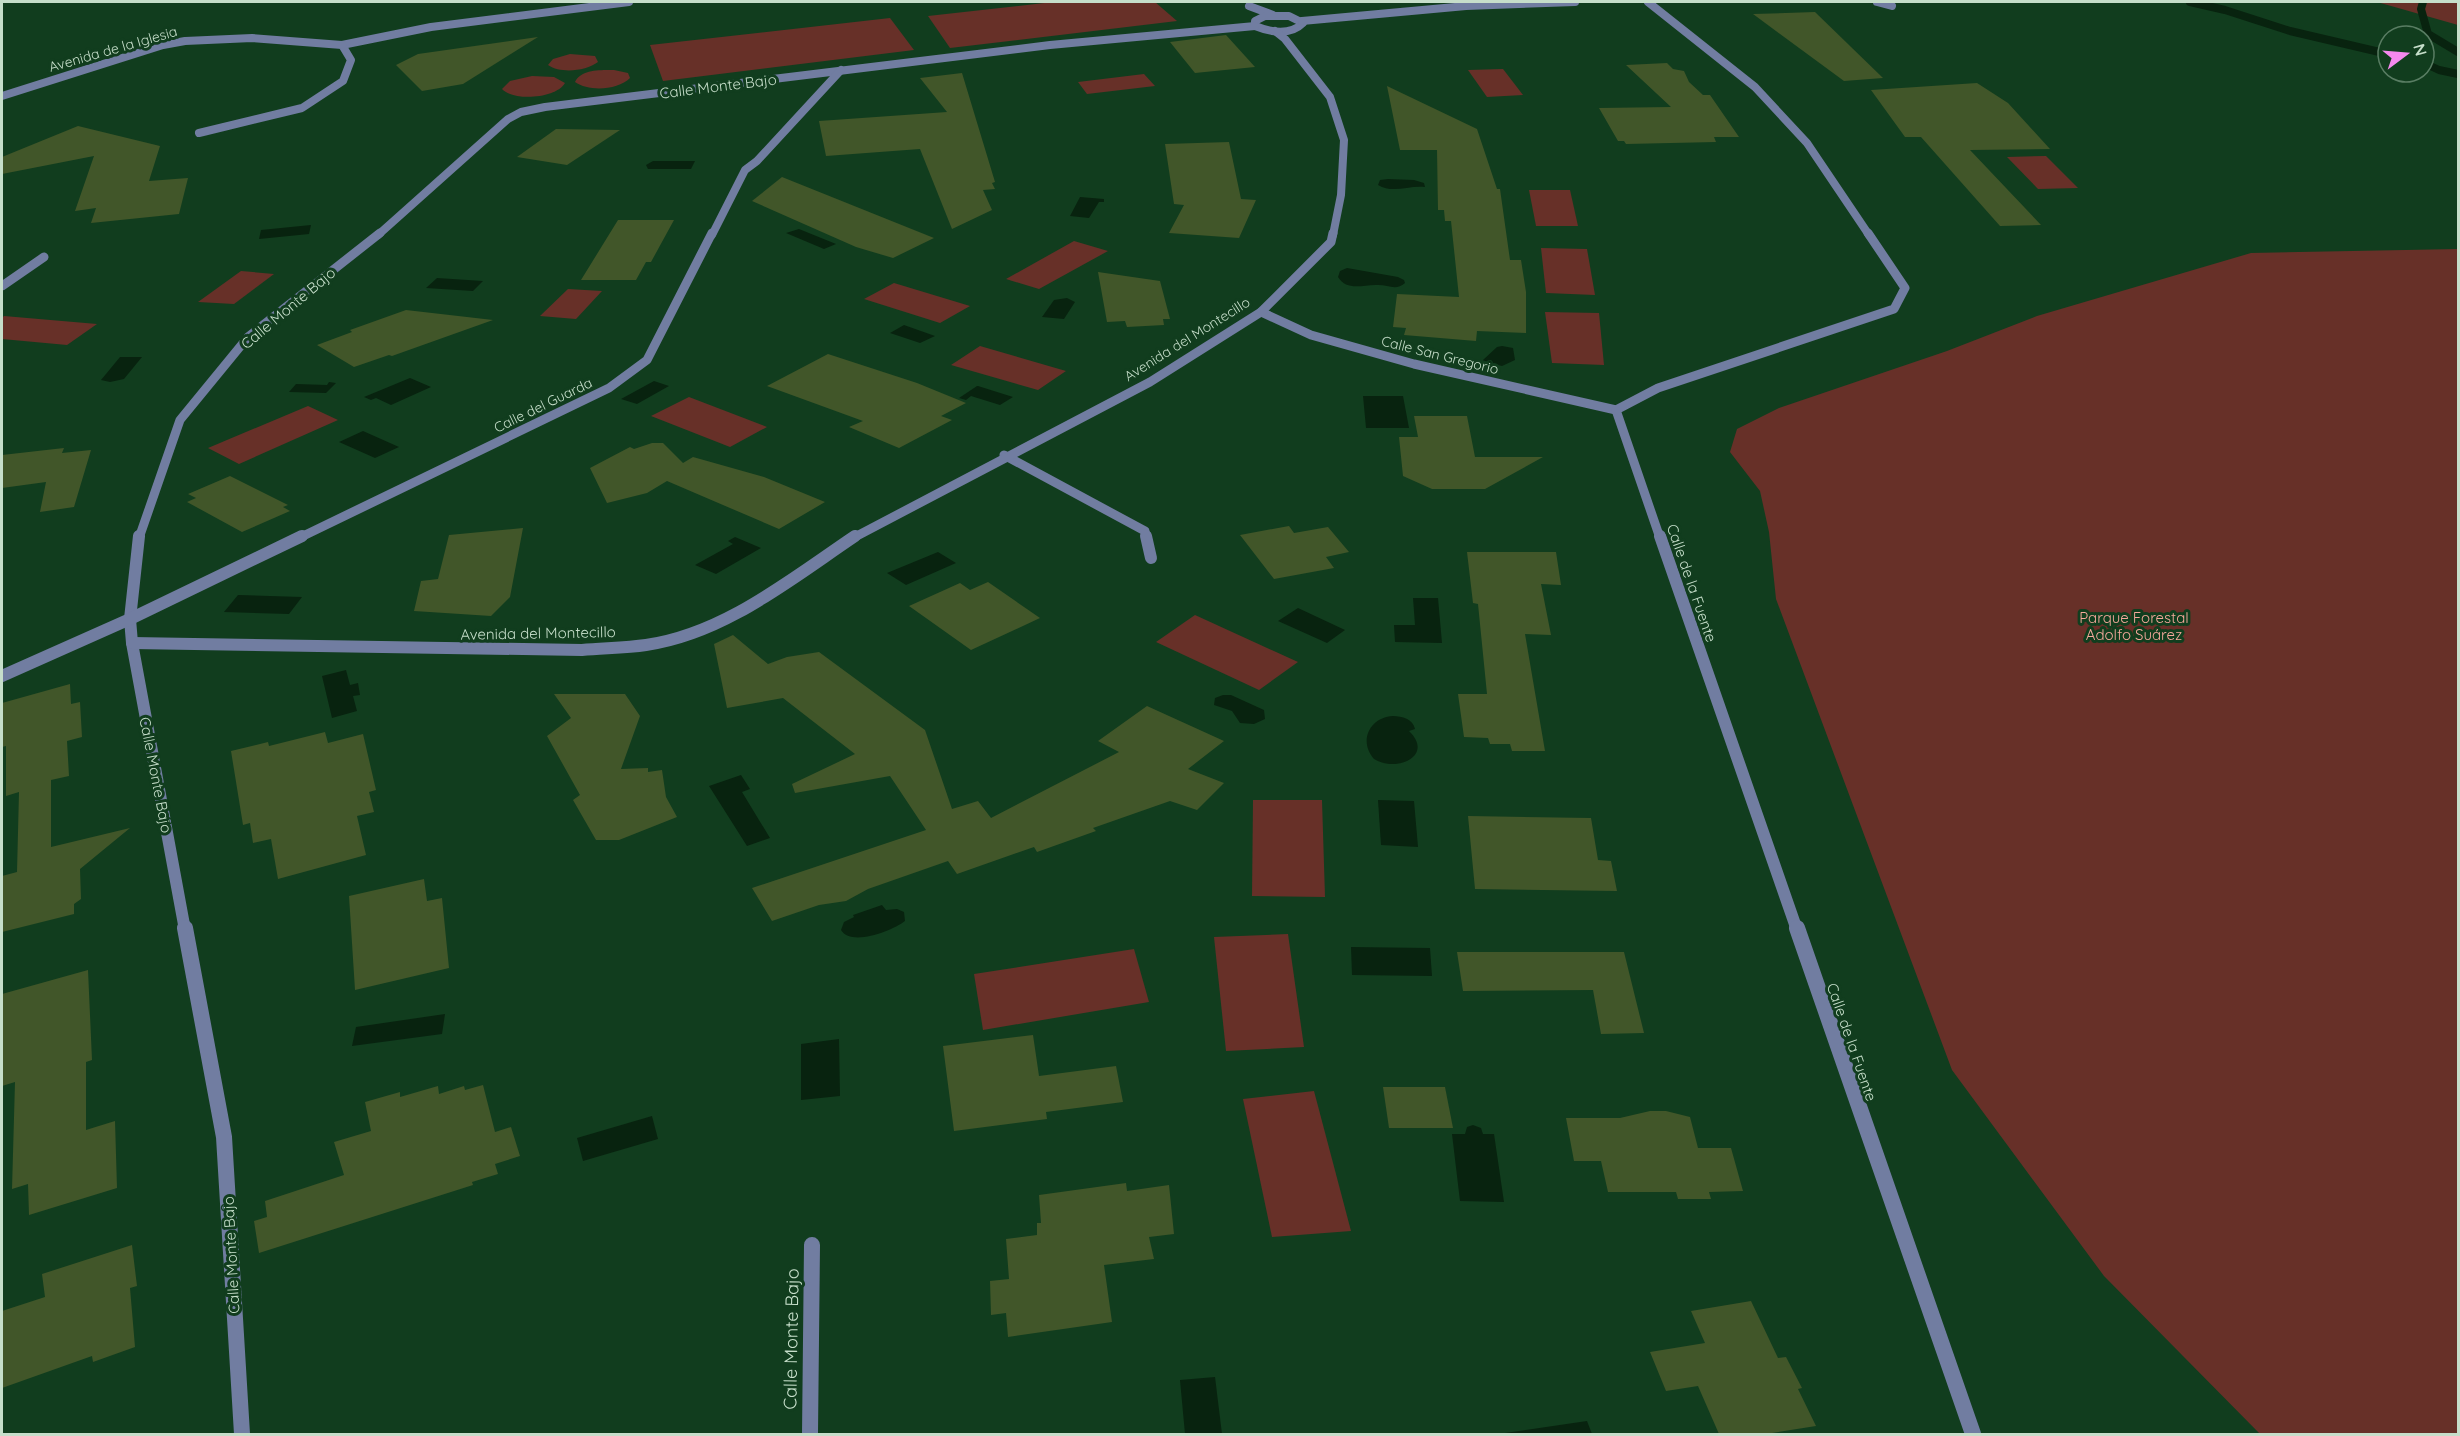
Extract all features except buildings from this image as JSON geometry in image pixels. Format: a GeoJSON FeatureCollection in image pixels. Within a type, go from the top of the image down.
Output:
{"type":"FeatureCollection","features":[{"type":"Feature","properties":{"kind":"street","name":"Avenida de la Iglesia"},"geometry":{"type":"LineString","coordinates":[[2,96],[145,50],[188,40],[262,37],[342,45],[430,27],[629,2]]}},
{"type":"Feature","properties":{"kind":"street"},"geometry":{"type":"LineString","coordinates":[[1246,4],[1273,15],[1289,16],[1302,21],[1466,6],[1575,2]]}},
{"type":"Feature","properties":{"kind":"street"},"geometry":{"type":"LineString","coordinates":[[1616,410],[1658,388],[1894,309],[1905,288],[1807,143],[1755,87],[1648,2]]}},
{"type":"Feature","properties":{"kind":"street"},"geometry":{"type":"LineString","coordinates":[[1877,2],[1892,6]]}},
{"type":"Feature","properties":{"kind":"street"},"geometry":{"type":"LineString","coordinates":[[1246,4],[1257,22],[1275,31],[1289,34],[1302,26],[1302,21]]}},
{"type":"Feature","properties":{"kind":"street"},"geometry":{"type":"LineString","coordinates":[[1257,22],[1273,15]]}},
{"type":"Feature","properties":{"kind":"street","name":"Calle Monte Bajo"},"geometry":{"type":"LineString","coordinates":[[242,1434],[224,1137],[132,643],[130,619],[139,534],[180,420],[248,337],[389,226],[508,119],[521,112],[544,107],[841,70],[1257,22]]}},
{"type":"Feature","properties":{"kind":"street","name":"Avenida del Montecillo"},"geometry":{"type":"LineString","coordinates":[[132,643],[582,650],[647,645],[695,632],[758,602],[864,530],[1150,382],[1261,312],[1331,242],[1341,195],[1344,140],[1330,97],[1289,34],[1275,31]]}},
{"type":"Feature","properties":{"kind":"street"},"geometry":{"type":"LineString","coordinates":[[199,133],[302,108],[343,81],[351,60],[342,45]]}},
{"type":"Feature","properties":{"kind":"street","name":"Calle del Guarda"},"geometry":{"type":"LineString","coordinates":[[130,619],[609,388],[633,372],[647,360],[745,170],[757,161],[841,70]]}},
{"type":"Feature","properties":{"kind":"street"},"geometry":{"type":"LineString","coordinates":[[2,286],[44,257]]}},
{"type":"Feature","properties":{"kind":"street","name":"Calle San Gregorio"},"geometry":{"type":"LineString","coordinates":[[1261,312],[1311,335],[1414,364],[1616,410]]}},
{"type":"Feature","properties":{"kind":"street","name":"Calle de la Fuente"},"geometry":{"type":"LineString","coordinates":[[1616,410],[1973,1434]]}},
{"type":"Feature","properties":{"kind":"street"},"geometry":{"type":"LineString","coordinates":[[1004,456],[1145,531],[1151,558]]}},
{"type":"Feature","properties":{"kind":"street"},"geometry":{"type":"LineString","coordinates":[[2,676],[130,619]]}},
{"type":"Feature","properties":{"kind":"street","name":"Calle Monte Bajo"},"geometry":{"type":"LineString","coordinates":[[810,1434],[812,1245]]}},
{"type":"Feature","properties":{"kind":"green space"},"geometry":{"type":"Polygon","coordinates":[[[1053,2],[1155,2],[1177,21],[950,48],[928,16],[1053,2]]]}},
{"type":"Feature","properties":{"kind":"green space"},"geometry":{"type":"Polygon","coordinates":[[[2377,2],[2458,2],[2458,25],[2377,2]]]}},
{"type":"Feature","properties":{"kind":"green space"},"geometry":{"type":"Polygon","coordinates":[[[890,18],[914,50],[663,81],[650,45],[890,18]]]}},
{"type":"Feature","properties":{"kind":"green space"},"geometry":{"type":"Polygon","coordinates":[[[570,54],[595,56],[598,62],[587,68],[573,70],[560,70],[548,65],[553,59],[570,54]]]}},
{"type":"Feature","properties":{"kind":"green space"},"geometry":{"type":"Polygon","coordinates":[[[1503,69],[1523,95],[1487,97],[1468,70],[1503,69]]]}},
{"type":"Feature","properties":{"kind":"green space"},"geometry":{"type":"Polygon","coordinates":[[[614,70],[628,73],[630,78],[618,85],[603,88],[588,87],[575,82],[587,72],[614,70]]]}},
{"type":"Feature","properties":{"kind":"green space"},"geometry":{"type":"Polygon","coordinates":[[[1144,74],[1155,86],[1087,94],[1078,82],[1144,74]]]}},
{"type":"Feature","properties":{"kind":"green space"},"geometry":{"type":"Polygon","coordinates":[[[532,76],[554,77],[565,83],[553,92],[535,97],[516,96],[502,89],[510,81],[532,76]]]}},
{"type":"Feature","properties":{"kind":"green space"},"geometry":{"type":"Polygon","coordinates":[[[2046,156],[2078,188],[2038,189],[2007,157],[2046,156]]]}},
{"type":"Feature","properties":{"kind":"green space"},"geometry":{"type":"Polygon","coordinates":[[[1529,190],[1570,190],[1578,226],[1536,226],[1529,190]]]}},
{"type":"Feature","properties":{"kind":"green space"},"geometry":{"type":"Polygon","coordinates":[[[1074,241],[1108,251],[1039,289],[1006,279],[1074,241]]]}},
{"type":"Feature","properties":{"kind":"green space"},"geometry":{"type":"Polygon","coordinates":[[[1541,248],[1587,249],[1595,295],[1546,293],[1541,248]]]}},
{"type":"Feature","properties":{"kind":"green space","name":"Parque Forestal Adolfo Suárez"},"geometry":{"type":"Polygon","coordinates":[[[2458,249],[2458,1434],[2260,1434],[2104,1276],[1952,1070],[1776,599],[1769,532],[1760,491],[1730,452],[1737,429],[1779,408],[1947,351],[2037,316],[2251,253],[2458,249]]]}},
{"type":"Feature","properties":{"kind":"green space"},"geometry":{"type":"Polygon","coordinates":[[[241,271],[274,274],[234,304],[198,302],[241,271]]]}},
{"type":"Feature","properties":{"kind":"green space"},"geometry":{"type":"Polygon","coordinates":[[[894,283],[970,306],[940,323],[864,299],[894,283]]]}},
{"type":"Feature","properties":{"kind":"green space"},"geometry":{"type":"Polygon","coordinates":[[[568,289],[602,291],[576,319],[540,316],[568,289]]]}},
{"type":"Feature","properties":{"kind":"green space"},"geometry":{"type":"Polygon","coordinates":[[[1545,312],[1599,313],[1604,365],[1552,363],[1545,312]]]}},
{"type":"Feature","properties":{"kind":"green space"},"geometry":{"type":"Polygon","coordinates":[[[4,316],[97,324],[67,345],[2,339],[2,318],[4,316]]]}},
{"type":"Feature","properties":{"kind":"green space"},"geometry":{"type":"Polygon","coordinates":[[[980,346],[1066,371],[1038,390],[951,365],[980,346]]]}},
{"type":"Feature","properties":{"kind":"green space"},"geometry":{"type":"Polygon","coordinates":[[[689,397],[767,427],[730,447],[651,416],[689,397]]]}},
{"type":"Feature","properties":{"kind":"green space"},"geometry":{"type":"Polygon","coordinates":[[[308,406],[338,420],[239,464],[208,448],[308,406]]]}},
{"type":"Feature","properties":{"kind":"green space"},"geometry":{"type":"Polygon","coordinates":[[[1195,615],[1298,662],[1259,690],[1156,642],[1195,615]]]}},
{"type":"Feature","properties":{"kind":"green space"},"geometry":{"type":"Polygon","coordinates":[[[1253,800],[1322,800],[1325,897],[1252,896],[1253,800]]]}},
{"type":"Feature","properties":{"kind":"green space"},"geometry":{"type":"Polygon","coordinates":[[[1288,934],[1304,1047],[1226,1051],[1214,937],[1288,934]]]}},
{"type":"Feature","properties":{"kind":"green space"},"geometry":{"type":"Polygon","coordinates":[[[1134,949],[1149,1002],[983,1030],[974,974],[1134,949]]]}},
{"type":"Feature","properties":{"kind":"green space"},"geometry":{"type":"Polygon","coordinates":[[[1314,1091],[1351,1231],[1272,1237],[1243,1099],[1314,1091]]]}},
{"type":"Feature","properties":{"kind":"shaded area"},"geometry":{"type":"Polygon","coordinates":[[[653,161],[695,161],[691,169],[648,169],[646,165],[653,161]]]}},
{"type":"Feature","properties":{"kind":"shaded area"},"geometry":{"type":"Polygon","coordinates":[[[1380,180],[1414,180],[1424,183],[1425,187],[1389,189],[1378,185],[1380,180]]]}},
{"type":"Feature","properties":{"kind":"shaded area"},"geometry":{"type":"Polygon","coordinates":[[[1080,197],[1104,199],[1104,202],[1099,202],[1089,218],[1070,216],[1080,197]]]}},
{"type":"Feature","properties":{"kind":"shaded area"},"geometry":{"type":"Polygon","coordinates":[[[311,225],[309,234],[259,239],[261,230],[311,225]]]}},
{"type":"Feature","properties":{"kind":"shaded area"},"geometry":{"type":"Polygon","coordinates":[[[799,229],[836,244],[824,249],[786,233],[799,229]]]}},
{"type":"Feature","properties":{"kind":"shaded area"},"geometry":{"type":"Polygon","coordinates":[[[1347,268],[1398,277],[1405,283],[1395,287],[1351,286],[1342,282],[1338,277],[1340,271],[1347,268]]]}},
{"type":"Feature","properties":{"kind":"shaded area"},"geometry":{"type":"Polygon","coordinates":[[[437,278],[483,281],[473,291],[426,288],[437,278]]]}},
{"type":"Feature","properties":{"kind":"shaded area"},"geometry":{"type":"Polygon","coordinates":[[[1067,298],[1075,302],[1064,319],[1042,317],[1054,300],[1067,298]]]}},
{"type":"Feature","properties":{"kind":"shaded area"},"geometry":{"type":"Polygon","coordinates":[[[904,325],[935,336],[920,343],[890,333],[904,325]]]}},
{"type":"Feature","properties":{"kind":"shaded area"},"geometry":{"type":"Polygon","coordinates":[[[1497,347],[1513,348],[1515,360],[1502,366],[1483,360],[1497,347]]]}},
{"type":"Feature","properties":{"kind":"shaded area"},"geometry":{"type":"Polygon","coordinates":[[[120,357],[142,357],[124,379],[110,382],[101,380],[120,357]]]}},
{"type":"Feature","properties":{"kind":"shaded area"},"geometry":{"type":"Polygon","coordinates":[[[410,378],[431,387],[391,405],[376,398],[371,400],[364,397],[410,378]]]}},
{"type":"Feature","properties":{"kind":"shaded area"},"geometry":{"type":"Polygon","coordinates":[[[654,381],[669,386],[637,404],[621,399],[654,381]]]}},
{"type":"Feature","properties":{"kind":"shaded area"},"geometry":{"type":"Polygon","coordinates":[[[329,382],[336,383],[326,393],[289,392],[296,384],[327,385],[329,382]]]}},
{"type":"Feature","properties":{"kind":"shaded area"},"geometry":{"type":"Polygon","coordinates":[[[977,386],[1013,397],[1000,405],[971,396],[966,400],[959,398],[977,386]]]}},
{"type":"Feature","properties":{"kind":"shaded area"},"geometry":{"type":"Polygon","coordinates":[[[1363,396],[1403,396],[1409,428],[1366,428],[1363,396]]]}},
{"type":"Feature","properties":{"kind":"shaded area"},"geometry":{"type":"Polygon","coordinates":[[[363,431],[399,447],[375,458],[339,442],[363,431]]]}},
{"type":"Feature","properties":{"kind":"shaded area"},"geometry":{"type":"Polygon","coordinates":[[[735,537],[761,548],[716,574],[695,565],[733,544],[728,541],[735,537]]]}},
{"type":"Feature","properties":{"kind":"shaded area"},"geometry":{"type":"Polygon","coordinates":[[[938,552],[956,563],[906,585],[887,573],[938,552]]]}},
{"type":"Feature","properties":{"kind":"shaded area"},"geometry":{"type":"Polygon","coordinates":[[[238,595],[302,597],[289,614],[224,612],[238,595]]]}},
{"type":"Feature","properties":{"kind":"shaded area"},"geometry":{"type":"Polygon","coordinates":[[[1413,598],[1438,598],[1442,643],[1395,642],[1394,625],[1415,625],[1413,598]]]}},
{"type":"Feature","properties":{"kind":"shaded area"},"geometry":{"type":"Polygon","coordinates":[[[1298,608],[1345,630],[1327,643],[1278,621],[1298,608]]]}},
{"type":"Feature","properties":{"kind":"shaded area"},"geometry":{"type":"Polygon","coordinates":[[[346,670],[350,685],[358,683],[360,695],[353,696],[357,711],[332,718],[322,676],[346,670]]]}},
{"type":"Feature","properties":{"kind":"shaded area"},"geometry":{"type":"Polygon","coordinates":[[[1231,695],[1264,710],[1265,719],[1254,724],[1240,723],[1232,711],[1214,705],[1215,698],[1231,695]]]}},
{"type":"Feature","properties":{"kind":"shaded area"},"geometry":{"type":"Polygon","coordinates":[[[1393,716],[1410,720],[1415,729],[1409,731],[1416,740],[1418,748],[1410,760],[1402,763],[1383,763],[1374,759],[1369,752],[1367,738],[1373,725],[1385,717],[1393,716]]]}},
{"type":"Feature","properties":{"kind":"shaded area"},"geometry":{"type":"Polygon","coordinates":[[[741,775],[750,789],[742,792],[770,838],[747,846],[709,786],[741,775]]]}},
{"type":"Feature","properties":{"kind":"shaded area"},"geometry":{"type":"Polygon","coordinates":[[[1378,800],[1414,801],[1418,847],[1381,845],[1378,800]]]}},
{"type":"Feature","properties":{"kind":"shaded area"},"geometry":{"type":"Polygon","coordinates":[[[882,905],[886,910],[897,909],[904,912],[905,921],[872,936],[853,937],[841,930],[844,922],[854,917],[853,915],[882,905]]]}},
{"type":"Feature","properties":{"kind":"shaded area"},"geometry":{"type":"Polygon","coordinates":[[[1351,947],[1430,948],[1432,976],[1352,975],[1351,947]]]}},
{"type":"Feature","properties":{"kind":"shaded area"},"geometry":{"type":"Polygon","coordinates":[[[445,1014],[442,1034],[352,1046],[356,1027],[445,1014]]]}},
{"type":"Feature","properties":{"kind":"shaded area"},"geometry":{"type":"Polygon","coordinates":[[[839,1039],[840,1096],[801,1100],[801,1044],[839,1039]]]}},
{"type":"Feature","properties":{"kind":"shaded area"},"geometry":{"type":"Polygon","coordinates":[[[652,1116],[658,1139],[583,1161],[577,1138],[652,1116]]]}},
{"type":"Feature","properties":{"kind":"shaded area"},"geometry":{"type":"Polygon","coordinates":[[[1473,1125],[1481,1128],[1483,1134],[1494,1134],[1504,1202],[1460,1201],[1452,1134],[1465,1134],[1467,1127],[1473,1125]]]}},
{"type":"Feature","properties":{"kind":"shaded area"},"geometry":{"type":"Polygon","coordinates":[[[1215,1377],[1222,1434],[1185,1434],[1180,1380],[1215,1377]]]}},
{"type":"Feature","properties":{"kind":"shaded area"},"geometry":{"type":"Polygon","coordinates":[[[1587,1421],[1592,1434],[1498,1434],[1587,1421]]]}},
{"type":"Feature","properties":{"kind":"waterway"},"geometry":{"type":"LineString","coordinates":[[2190,2],[2225,10],[2290,31],[2376,51]]}},
{"type":"Feature","properties":{"kind":"waterway"},"geometry":{"type":"LineString","coordinates":[[2423,2],[2421,9],[2428,34],[2458,52]]}},
{"type":"Feature","properties":{"kind":"waterway"},"geometry":{"type":"LineString","coordinates":[[2436,69],[2458,74]]}}]}
